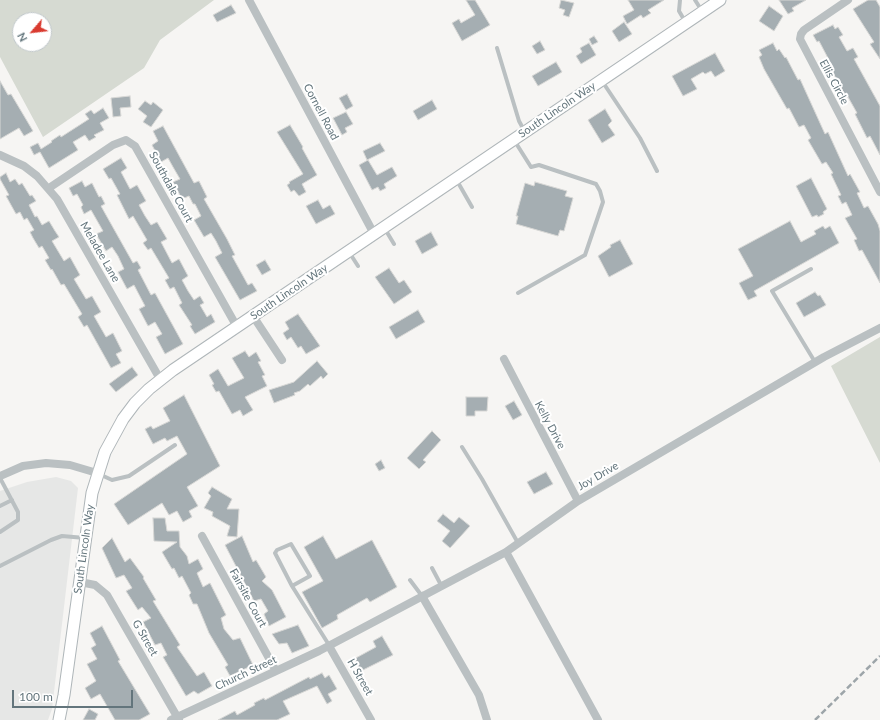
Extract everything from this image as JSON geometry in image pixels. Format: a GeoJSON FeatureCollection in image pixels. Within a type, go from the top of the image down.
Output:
{"type":"FeatureCollection","features":[{"type":"Feature","properties":{"kind":"main road","name":"South Lincoln Way"},"geometry":{"type":"LineString","coordinates":[[59,720],[64,695],[92,493],[97,473],[105,452],[123,419],[135,403],[160,379],[720,0]]}},
{"type":"Feature","properties":{"kind":"street","name":"Cornell Road"},"geometry":{"type":"LineString","coordinates":[[249,0],[374,234]]}},
{"type":"Feature","properties":{"kind":"street","name":"Ellis Circle"},"geometry":{"type":"LineString","coordinates":[[848,0],[804,30],[800,39],[880,192]]}},
{"type":"Feature","properties":{"kind":"street","name":"Southdale Court"},"geometry":{"type":"LineString","coordinates":[[49,188],[113,145],[126,140],[135,146],[237,327]]}},
{"type":"Feature","properties":{"kind":"street","name":"Meladee Lane"},"geometry":{"type":"LineString","coordinates":[[0,155],[24,166],[49,188],[57,199],[160,379]]}},
{"type":"Feature","properties":{"kind":"street"},"geometry":{"type":"LineString","coordinates":[[252,316],[282,360]]}},
{"type":"Feature","properties":{"kind":"street","name":"Joy Drive"},"geometry":{"type":"LineString","coordinates":[[329,646],[441,585],[506,552],[578,501],[815,363],[880,328]]}},
{"type":"Feature","properties":{"kind":"street","name":"Kelly Drive"},"geometry":{"type":"LineString","coordinates":[[504,359],[578,501]]}},
{"type":"Feature","properties":{"kind":"street"},"geometry":{"type":"LineString","coordinates":[[0,477],[23,466],[46,463],[70,465],[97,473]]}},
{"type":"Feature","properties":{"kind":"street","name":"Fairsite Court"},"geometry":{"type":"LineString","coordinates":[[202,536],[276,671]]}},
{"type":"Feature","properties":{"kind":"street"},"geometry":{"type":"LineString","coordinates":[[506,552],[598,720]]}},
{"type":"Feature","properties":{"kind":"street","name":"G Street"},"geometry":{"type":"LineString","coordinates":[[80,582],[95,585],[108,595],[176,719]]}},
{"type":"Feature","properties":{"kind":"street"},"geometry":{"type":"LineString","coordinates":[[422,596],[479,696],[487,720]]}},
{"type":"Feature","properties":{"kind":"street","name":"Church Street"},"geometry":{"type":"LineString","coordinates":[[176,719],[329,646]]}},
{"type":"Feature","properties":{"kind":"street","name":"H Street"},"geometry":{"type":"LineString","coordinates":[[329,646],[371,720]]}},
{"type":"Feature","properties":{"kind":"lane"},"geometry":{"type":"LineString","coordinates":[[680,0],[679,11],[687,23]]}},
{"type":"Feature","properties":{"kind":"lane"},"geometry":{"type":"LineString","coordinates":[[694,0],[703,12]]}},
{"type":"Feature","properties":{"kind":"lane"},"geometry":{"type":"LineString","coordinates":[[498,48],[519,121],[525,132]]}},
{"type":"Feature","properties":{"kind":"lane"},"geometry":{"type":"LineString","coordinates":[[602,80],[640,138],[657,171]]}},
{"type":"Feature","properties":{"kind":"lane"},"geometry":{"type":"LineString","coordinates":[[514,139],[531,167],[539,165],[596,184],[603,202],[585,255],[518,293]]}},
{"type":"Feature","properties":{"kind":"lane"},"geometry":{"type":"LineString","coordinates":[[456,178],[472,207]]}},
{"type":"Feature","properties":{"kind":"lane"},"geometry":{"type":"LineString","coordinates":[[384,227],[394,244]]}},
{"type":"Feature","properties":{"kind":"lane"},"geometry":{"type":"LineString","coordinates":[[348,251],[358,266]]}},
{"type":"Feature","properties":{"kind":"lane"},"geometry":{"type":"LineString","coordinates":[[811,269],[772,291],[815,363]]}},
{"type":"Feature","properties":{"kind":"lane"},"geometry":{"type":"LineString","coordinates":[[97,473],[112,480],[129,476],[175,445]]}},
{"type":"Feature","properties":{"kind":"lane"},"geometry":{"type":"LineString","coordinates":[[462,448],[482,479],[518,543]]}},
{"type":"Feature","properties":{"kind":"lane"},"geometry":{"type":"LineString","coordinates":[[0,477],[18,512],[18,520],[0,532]]}},
{"type":"Feature","properties":{"kind":"lane"},"geometry":{"type":"LineString","coordinates":[[0,506],[12,500]]}},
{"type":"Feature","properties":{"kind":"lane"},"geometry":{"type":"LineString","coordinates":[[0,566],[62,536],[86,538]]}},
{"type":"Feature","properties":{"kind":"lane"},"geometry":{"type":"LineString","coordinates":[[292,586],[310,576],[291,544],[275,551],[292,586],[329,646]]}},
{"type":"Feature","properties":{"kind":"lane"},"geometry":{"type":"LineString","coordinates":[[432,568],[441,585]]}},
{"type":"Feature","properties":{"kind":"lane"},"geometry":{"type":"LineString","coordinates":[[410,580],[422,596]]}},
{"type":"Feature","properties":{"kind":"shaded area"},"geometry":{"type":"Polygon","coordinates":[[[0,0],[214,0],[160,40],[144,68],[43,137],[0,57],[0,0]]]}},
{"type":"Feature","properties":{"kind":"shaded area"},"geometry":{"type":"Polygon","coordinates":[[[880,337],[880,463],[831,366],[880,337]]]}},
{"type":"Feature","properties":{"kind":"shaded area"},"geometry":{"type":"Polygon","coordinates":[[[56,477],[71,481],[78,488],[52,709],[48,720],[0,720],[0,491],[27,482],[56,477]]]}},
{"type":"Feature","properties":{"kind":"building"},"geometry":{"type":"Polygon","coordinates":[[[466,0],[475,0],[490,25],[462,41],[452,23],[459,19],[461,23],[475,15],[466,0]]]}},
{"type":"Feature","properties":{"kind":"building"},"geometry":{"type":"Polygon","coordinates":[[[561,0],[574,3],[569,17],[563,15],[565,10],[559,8],[561,0]]]}},
{"type":"Feature","properties":{"kind":"building"},"geometry":{"type":"Polygon","coordinates":[[[628,0],[664,0],[648,10],[651,13],[643,18],[641,15],[627,24],[623,16],[634,10],[628,0]]]}},
{"type":"Feature","properties":{"kind":"building"},"geometry":{"type":"Polygon","coordinates":[[[779,0],[806,0],[792,8],[794,11],[788,14],[779,0]]]}},
{"type":"Feature","properties":{"kind":"building"},"geometry":{"type":"Polygon","coordinates":[[[868,0],[876,0],[880,7],[880,59],[870,44],[874,42],[853,9],[868,0]]]}},
{"type":"Feature","properties":{"kind":"building"},"geometry":{"type":"Polygon","coordinates":[[[231,5],[236,13],[217,22],[213,15],[231,5]]]}},
{"type":"Feature","properties":{"kind":"building"},"geometry":{"type":"Polygon","coordinates":[[[769,6],[783,16],[774,31],[759,21],[769,6]]]}},
{"type":"Feature","properties":{"kind":"building"},"geometry":{"type":"Polygon","coordinates":[[[624,22],[632,34],[619,42],[612,31],[624,22]]]}},
{"type":"Feature","properties":{"kind":"building"},"geometry":{"type":"Polygon","coordinates":[[[833,25],[835,29],[838,27],[843,35],[839,37],[847,51],[853,48],[858,57],[854,59],[880,106],[880,155],[870,136],[867,138],[855,114],[857,113],[848,97],[846,98],[827,61],[829,60],[819,41],[817,42],[813,35],[833,25]]]}},
{"type":"Feature","properties":{"kind":"building"},"geometry":{"type":"Polygon","coordinates":[[[594,36],[598,42],[592,45],[589,39],[594,36]]]}},
{"type":"Feature","properties":{"kind":"building"},"geometry":{"type":"Polygon","coordinates":[[[540,41],[545,50],[537,54],[532,46],[540,41]]]}},
{"type":"Feature","properties":{"kind":"building"},"geometry":{"type":"Polygon","coordinates":[[[589,43],[596,55],[581,64],[576,56],[582,52],[580,48],[589,43]]]}},
{"type":"Feature","properties":{"kind":"building"},"geometry":{"type":"Polygon","coordinates":[[[773,43],[777,51],[779,49],[785,58],[786,57],[798,80],[800,79],[825,134],[828,132],[848,176],[850,174],[860,192],[857,193],[864,208],[868,206],[878,224],[880,231],[880,283],[862,250],[859,251],[854,240],[857,239],[845,218],[852,215],[846,202],[842,204],[838,196],[841,195],[831,174],[833,173],[826,162],[822,164],[808,140],[811,138],[804,125],[799,127],[789,108],[787,109],[764,69],[759,57],[762,55],[759,50],[773,43]]]}},
{"type":"Feature","properties":{"kind":"building"},"geometry":{"type":"Polygon","coordinates":[[[715,53],[725,71],[715,77],[711,71],[705,74],[703,72],[691,79],[697,89],[683,96],[672,76],[715,53]]]}},
{"type":"Feature","properties":{"kind":"building"},"geometry":{"type":"Polygon","coordinates":[[[556,62],[562,72],[538,86],[532,76],[556,62]]]}},
{"type":"Feature","properties":{"kind":"building"},"geometry":{"type":"Polygon","coordinates":[[[0,81],[8,95],[11,94],[33,131],[24,136],[19,128],[0,139],[0,81]]]}},
{"type":"Feature","properties":{"kind":"building"},"geometry":{"type":"Polygon","coordinates":[[[347,94],[353,106],[346,110],[339,98],[347,94]]]}},
{"type":"Feature","properties":{"kind":"building"},"geometry":{"type":"Polygon","coordinates":[[[130,96],[131,107],[120,108],[121,116],[113,117],[111,98],[130,96]]]}},
{"type":"Feature","properties":{"kind":"building"},"geometry":{"type":"Polygon","coordinates":[[[432,100],[437,109],[418,120],[413,111],[432,100]]]}},
{"type":"Feature","properties":{"kind":"building"},"geometry":{"type":"Polygon","coordinates":[[[145,101],[151,105],[153,102],[163,110],[151,127],[143,122],[147,116],[138,109],[145,101]]]}},
{"type":"Feature","properties":{"kind":"building"},"geometry":{"type":"Polygon","coordinates":[[[103,108],[109,118],[100,123],[104,130],[94,135],[96,137],[89,141],[85,135],[73,142],[78,150],[49,168],[40,152],[34,155],[30,147],[38,143],[41,149],[60,135],[61,137],[89,119],[85,114],[91,110],[94,114],[103,108]]]}},
{"type":"Feature","properties":{"kind":"building"},"geometry":{"type":"Polygon","coordinates":[[[605,109],[612,121],[608,125],[615,135],[602,143],[588,120],[605,109]]]}},
{"type":"Feature","properties":{"kind":"building"},"geometry":{"type":"Polygon","coordinates":[[[346,112],[353,124],[345,128],[347,132],[342,135],[333,118],[346,112]]]}},
{"type":"Feature","properties":{"kind":"building"},"geometry":{"type":"Polygon","coordinates":[[[290,125],[317,175],[302,184],[306,192],[299,196],[294,190],[291,192],[287,185],[290,183],[289,182],[303,174],[277,132],[290,125]]]}},
{"type":"Feature","properties":{"kind":"building"},"geometry":{"type":"Polygon","coordinates":[[[163,126],[194,183],[199,181],[207,197],[204,199],[227,239],[235,255],[232,256],[248,285],[252,283],[257,291],[240,300],[215,257],[222,253],[216,241],[211,233],[204,237],[194,220],[201,216],[195,204],[193,204],[189,196],[182,199],[173,182],[180,179],[168,158],[161,162],[152,145],[158,141],[153,131],[163,126]]]}},
{"type":"Feature","properties":{"kind":"building"},"geometry":{"type":"Polygon","coordinates":[[[380,143],[385,151],[367,160],[363,151],[380,143]]]}},
{"type":"Feature","properties":{"kind":"building"},"geometry":{"type":"Polygon","coordinates":[[[121,158],[127,168],[121,172],[130,189],[137,185],[146,201],[139,205],[145,216],[151,225],[157,222],[167,239],[161,242],[172,263],[179,259],[188,276],[182,280],[188,291],[194,300],[200,296],[204,303],[200,305],[207,317],[211,314],[215,322],[195,334],[190,326],[192,325],[179,305],[182,303],[174,287],[170,289],[165,280],[169,278],[151,248],[148,250],[143,243],[147,240],[133,216],[129,219],[117,195],[120,194],[111,178],[109,179],[103,169],[121,158]]]}},
{"type":"Feature","properties":{"kind":"building"},"geometry":{"type":"Polygon","coordinates":[[[368,160],[377,175],[392,167],[397,176],[384,184],[386,188],[380,191],[378,187],[372,190],[359,165],[368,160]]]}},
{"type":"Feature","properties":{"kind":"building"},"geometry":{"type":"Polygon","coordinates":[[[6,173],[10,182],[15,179],[19,185],[22,183],[30,196],[32,195],[36,201],[29,205],[35,217],[37,216],[42,225],[49,221],[59,237],[52,241],[64,261],[70,257],[80,275],[74,279],[86,299],[92,296],[101,312],[94,316],[106,337],[113,333],[122,351],[116,354],[121,363],[111,368],[87,325],[84,327],[78,317],[82,314],[64,284],[61,285],[45,260],[49,258],[42,246],[39,248],[33,238],[30,232],[34,230],[27,218],[24,220],[20,212],[16,214],[6,196],[9,195],[0,177],[6,173]]]}},
{"type":"Feature","properties":{"kind":"building"},"geometry":{"type":"Polygon","coordinates":[[[811,178],[827,209],[823,212],[824,214],[818,217],[817,215],[812,217],[796,186],[811,178]]]}},
{"type":"Feature","properties":{"kind":"building"},"geometry":{"type":"Polygon","coordinates":[[[82,181],[85,187],[92,183],[99,197],[101,196],[105,204],[101,206],[133,263],[137,261],[141,268],[138,270],[151,295],[155,293],[183,344],[165,354],[156,337],[162,334],[155,322],[148,326],[139,309],[145,306],[134,285],[127,289],[118,272],[124,269],[118,256],[112,247],[106,251],[96,234],[103,231],[91,210],[84,214],[81,207],[83,205],[77,194],[73,196],[69,188],[82,181]]]}},
{"type":"Feature","properties":{"kind":"building"},"geometry":{"type":"Polygon","coordinates":[[[535,182],[567,191],[565,196],[573,198],[564,231],[560,230],[558,236],[516,224],[518,216],[516,216],[525,183],[534,186],[535,182]]]}},
{"type":"Feature","properties":{"kind":"building"},"geometry":{"type":"Polygon","coordinates":[[[318,200],[323,209],[330,205],[335,214],[316,224],[306,206],[318,200]]]}},
{"type":"Feature","properties":{"kind":"building"},"geometry":{"type":"Polygon","coordinates":[[[790,221],[801,242],[816,234],[814,231],[823,226],[825,229],[830,226],[839,243],[754,291],[757,296],[748,300],[739,283],[753,276],[738,249],[790,221]]]}},
{"type":"Feature","properties":{"kind":"building"},"geometry":{"type":"Polygon","coordinates":[[[431,232],[438,245],[422,254],[415,241],[431,232]]]}},
{"type":"Feature","properties":{"kind":"building"},"geometry":{"type":"Polygon","coordinates":[[[620,240],[633,264],[609,277],[598,256],[611,247],[610,245],[620,240]]]}},
{"type":"Feature","properties":{"kind":"building"},"geometry":{"type":"Polygon","coordinates":[[[265,260],[271,270],[262,275],[256,265],[265,260]]]}},
{"type":"Feature","properties":{"kind":"building"},"geometry":{"type":"Polygon","coordinates":[[[389,268],[399,283],[404,280],[412,292],[394,304],[375,277],[389,268]]]}},
{"type":"Feature","properties":{"kind":"building"},"geometry":{"type":"Polygon","coordinates":[[[815,292],[818,296],[820,295],[826,305],[804,317],[796,303],[815,292]]]}},
{"type":"Feature","properties":{"kind":"building"},"geometry":{"type":"Polygon","coordinates":[[[418,310],[425,322],[396,339],[389,327],[418,310]]]}},
{"type":"Feature","properties":{"kind":"building"},"geometry":{"type":"Polygon","coordinates":[[[298,314],[320,346],[306,354],[301,346],[298,348],[291,337],[287,340],[283,333],[289,329],[285,322],[298,314]]]}},
{"type":"Feature","properties":{"kind":"building"},"geometry":{"type":"Polygon","coordinates":[[[245,351],[249,357],[256,352],[261,361],[258,362],[265,375],[262,376],[267,386],[245,397],[253,410],[243,416],[240,410],[232,414],[219,391],[216,392],[209,375],[218,369],[228,386],[244,378],[232,358],[245,351]]]}},
{"type":"Feature","properties":{"kind":"building"},"geometry":{"type":"Polygon","coordinates":[[[317,361],[328,374],[323,379],[321,376],[310,386],[308,384],[300,391],[294,393],[295,395],[274,403],[269,390],[294,382],[317,361]]]}},
{"type":"Feature","properties":{"kind":"building"},"geometry":{"type":"Polygon","coordinates":[[[132,367],[138,375],[116,392],[109,384],[132,367]]]}},
{"type":"Feature","properties":{"kind":"building"},"geometry":{"type":"Polygon","coordinates":[[[184,395],[220,466],[187,487],[198,506],[189,511],[192,517],[183,522],[177,511],[169,515],[162,503],[128,525],[114,504],[187,454],[177,436],[167,441],[165,438],[153,444],[145,429],[151,426],[153,429],[170,421],[163,408],[184,395]]]}},
{"type":"Feature","properties":{"kind":"building"},"geometry":{"type":"Polygon","coordinates":[[[466,397],[488,397],[487,411],[475,411],[475,416],[466,416],[466,397]]]}},
{"type":"Feature","properties":{"kind":"building"},"geometry":{"type":"Polygon","coordinates":[[[514,401],[522,415],[513,420],[505,406],[514,401]]]}},
{"type":"Feature","properties":{"kind":"building"},"geometry":{"type":"Polygon","coordinates":[[[432,431],[441,440],[423,460],[426,462],[419,469],[407,458],[432,431]]]}},
{"type":"Feature","properties":{"kind":"building"},"geometry":{"type":"Polygon","coordinates":[[[381,460],[385,468],[379,471],[375,464],[381,460]]]}},
{"type":"Feature","properties":{"kind":"building"},"geometry":{"type":"Polygon","coordinates":[[[546,472],[553,484],[534,494],[527,482],[546,472]]]}},
{"type":"Feature","properties":{"kind":"building"},"geometry":{"type":"Polygon","coordinates":[[[212,487],[232,499],[227,509],[239,509],[237,537],[227,536],[230,526],[212,516],[213,512],[204,508],[211,496],[208,493],[212,487]]]}},
{"type":"Feature","properties":{"kind":"building"},"geometry":{"type":"Polygon","coordinates":[[[443,514],[454,523],[459,517],[470,526],[450,548],[442,541],[450,531],[437,521],[443,514]]]}},
{"type":"Feature","properties":{"kind":"building"},"geometry":{"type":"Polygon","coordinates":[[[153,518],[165,518],[167,531],[179,531],[180,547],[187,556],[189,564],[198,559],[203,569],[197,573],[203,587],[210,583],[226,615],[221,618],[224,629],[233,640],[240,638],[253,665],[230,676],[225,667],[228,665],[209,633],[197,604],[193,604],[189,595],[191,593],[182,576],[179,578],[174,568],[172,569],[162,552],[177,542],[154,541],[153,518]]]}},
{"type":"Feature","properties":{"kind":"building"},"geometry":{"type":"Polygon","coordinates":[[[242,536],[253,562],[256,560],[266,577],[262,581],[272,590],[286,617],[269,626],[264,614],[268,611],[261,599],[254,601],[225,545],[242,536]]]}},
{"type":"Feature","properties":{"kind":"building"},"geometry":{"type":"Polygon","coordinates":[[[323,536],[336,559],[372,540],[397,587],[370,602],[367,598],[337,615],[338,619],[322,628],[302,592],[323,581],[304,547],[323,536]]]}},
{"type":"Feature","properties":{"kind":"building"},"geometry":{"type":"Polygon","coordinates":[[[112,538],[125,562],[130,558],[144,577],[143,578],[156,600],[153,601],[180,645],[177,647],[197,676],[204,672],[212,686],[198,694],[194,691],[186,696],[163,657],[167,655],[161,643],[155,645],[143,622],[151,618],[142,607],[138,610],[126,591],[132,588],[124,575],[116,578],[102,548],[112,538]]]}},
{"type":"Feature","properties":{"kind":"building"},"geometry":{"type":"Polygon","coordinates":[[[298,625],[309,646],[292,653],[287,643],[279,644],[272,634],[298,625]]]}},
{"type":"Feature","properties":{"kind":"building"},"geometry":{"type":"Polygon","coordinates":[[[102,626],[120,660],[118,661],[150,714],[139,720],[115,720],[100,694],[91,699],[85,688],[96,681],[87,664],[97,659],[91,648],[96,645],[90,633],[102,626]]]}},
{"type":"Feature","properties":{"kind":"building"},"geometry":{"type":"Polygon","coordinates":[[[382,636],[393,655],[361,671],[354,659],[376,647],[373,641],[382,636]]]}},
{"type":"Feature","properties":{"kind":"building"},"geometry":{"type":"Polygon","coordinates":[[[322,673],[325,678],[329,675],[337,689],[328,694],[332,701],[327,704],[317,686],[283,701],[290,714],[277,720],[218,720],[235,711],[237,715],[264,698],[265,700],[309,677],[310,679],[322,673]]]}},
{"type":"Feature","properties":{"kind":"building"},"geometry":{"type":"Polygon","coordinates":[[[89,709],[98,714],[95,720],[83,720],[89,709]]]}},
{"type":"Feature","properties":{"kind":"railway"},"geometry":{"type":"LineString","coordinates":[[815,720],[880,656]]}}]}
